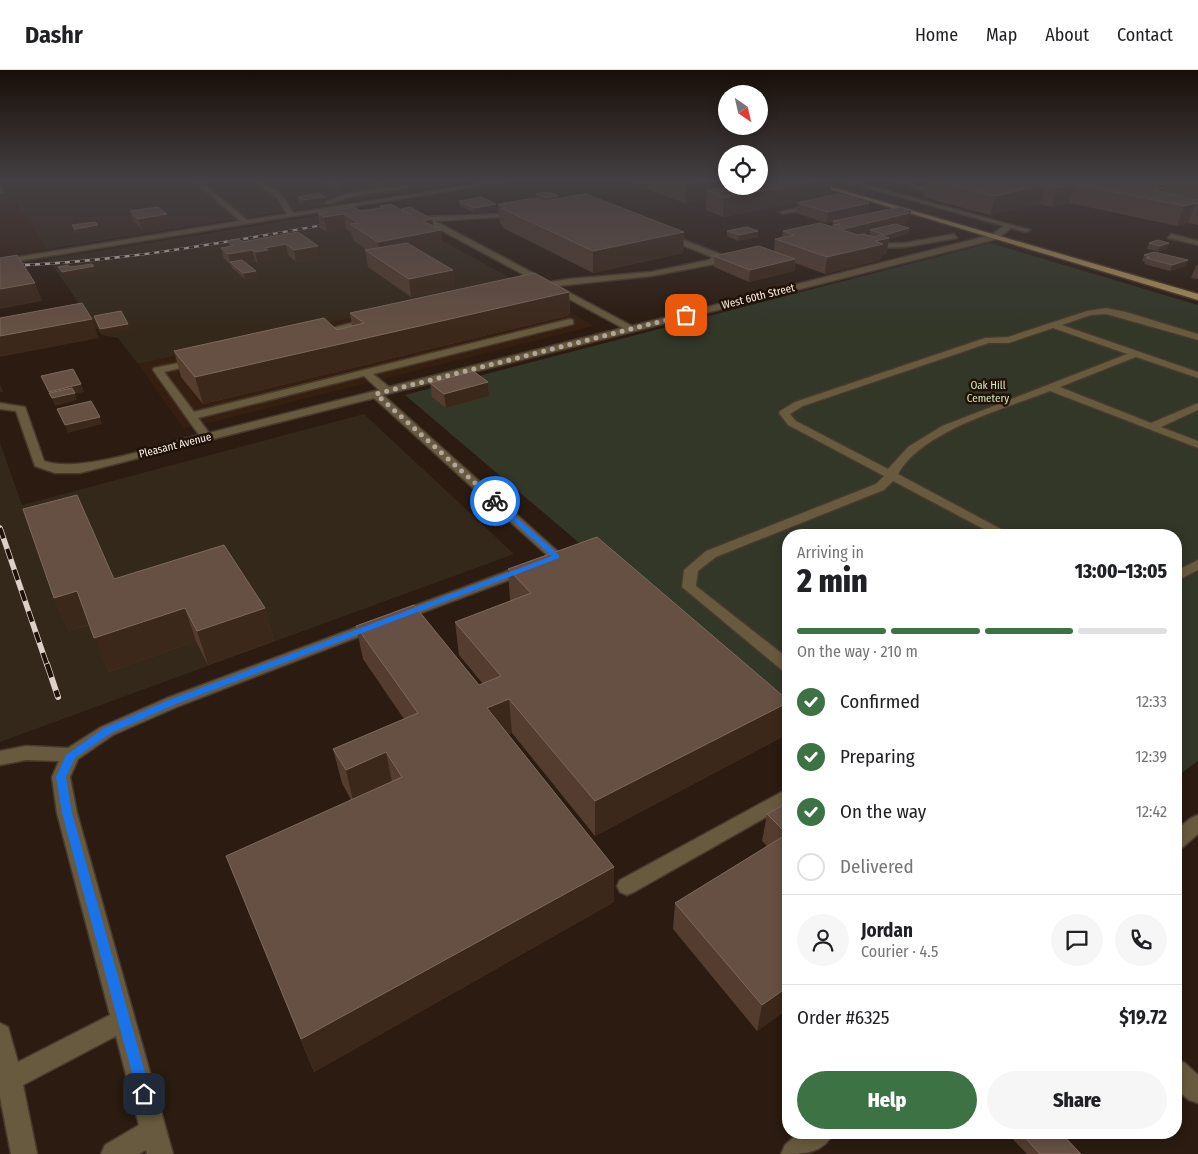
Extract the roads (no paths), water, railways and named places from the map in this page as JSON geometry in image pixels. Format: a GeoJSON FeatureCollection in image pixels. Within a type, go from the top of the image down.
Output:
{"type":"FeatureCollection","features":[{"type":"Feature","properties":{"kind":"main road"},"geometry":{"type":"LineString","coordinates":[[977,232],[1198,297]]}},
{"type":"Feature","properties":{"kind":"street"},"geometry":{"type":"LineString","coordinates":[[0,262],[186,232]]}},
{"type":"Feature","properties":{"kind":"street"},"geometry":{"type":"LineString","coordinates":[[449,232],[631,329]]}},
{"type":"Feature","properties":{"kind":"street"},"geometry":{"type":"LineString","coordinates":[[529,286],[651,274],[712,262],[717,256],[656,232]]}},
{"type":"Feature","properties":{"kind":"street"},"geometry":{"type":"LineString","coordinates":[[864,246],[905,245],[972,232]]}},
{"type":"Feature","properties":{"kind":"street","name":"West 60th Street"},"geometry":{"type":"LineString","coordinates":[[381,392],[994,236],[1001,232]]}},
{"type":"Feature","properties":{"kind":"street"},"geometry":{"type":"LineString","coordinates":[[1171,236],[1198,243]]}},
{"type":"Feature","properties":{"kind":"street"},"geometry":{"type":"LineString","coordinates":[[994,529],[792,423],[784,413],[799,404],[988,340],[1009,340],[1090,313],[1106,311],[1123,314],[1198,337]]}},
{"type":"Feature","properties":{"kind":"street"},"geometry":{"type":"LineString","coordinates":[[310,335],[386,318]]}},
{"type":"Feature","properties":{"kind":"street"},"geometry":{"type":"LineString","coordinates":[[192,416],[570,322]]}},
{"type":"Feature","properties":{"kind":"street"},"geometry":{"type":"LineString","coordinates":[[1054,325],[1198,375]]}},
{"type":"Feature","properties":{"kind":"street"},"geometry":{"type":"LineString","coordinates":[[782,662],[689,588],[691,570],[711,554],[880,487],[893,476],[896,466],[920,443],[946,428],[1135,354]]}},
{"type":"Feature","properties":{"kind":"street"},"geometry":{"type":"LineString","coordinates":[[206,359],[158,370],[206,437]]}},
{"type":"Feature","properties":{"kind":"street"},"geometry":{"type":"LineString","coordinates":[[114,1154],[157,1143],[67,813],[61,777],[71,755],[108,731],[173,702],[557,557],[381,392],[366,373]]}},
{"type":"Feature","properties":{"kind":"street"},"geometry":{"type":"LineString","coordinates":[[1050,387],[1198,445]]}},
{"type":"Feature","properties":{"kind":"street","name":"Pleasant Avenue"},"geometry":{"type":"LineString","coordinates":[[5,406],[20,410],[39,463],[55,469],[80,469],[381,392]]}},
{"type":"Feature","properties":{"kind":"street"},"geometry":{"type":"LineString","coordinates":[[1151,426],[1198,406]]}},
{"type":"Feature","properties":{"kind":"street"},"geometry":{"type":"LineString","coordinates":[[1182,573],[1198,564]]}},
{"type":"Feature","properties":{"kind":"street"},"geometry":{"type":"LineString","coordinates":[[0,758],[26,753],[71,755]]}},
{"type":"Feature","properties":{"kind":"street"},"geometry":{"type":"LineString","coordinates":[[627,886],[782,799]]}},
{"type":"Feature","properties":{"kind":"street"},"geometry":{"type":"LineString","coordinates":[[1182,836],[1198,823]]}},
{"type":"Feature","properties":{"kind":"street"},"geometry":{"type":"LineString","coordinates":[[9,1079],[124,1020]]}},
{"type":"Feature","properties":{"kind":"street"},"geometry":{"type":"LineString","coordinates":[[0,1035],[24,1154]]}},
{"type":"Feature","properties":{"kind":"street"},"geometry":{"type":"LineString","coordinates":[[1182,1077],[1198,1091]]}},
{"type":"Feature","properties":{"kind":"street"},"geometry":{"type":"LineString","coordinates":[[794,1154],[812,1139]]}},
{"type":"Feature","properties":{"kind":"railway"},"geometry":{"type":"LineString","coordinates":[[0,266],[84,261],[168,251],[285,232]]}},
{"type":"Feature","properties":{"kind":"railway"},"geometry":{"type":"LineString","coordinates":[[0,528],[47,665]]}},
{"type":"Feature","properties":{"kind":"railway"},"geometry":{"type":"LineString","coordinates":[[47,664],[58,697]]}},
{"type":"Feature","properties":{"kind":"park label","name":"Oak Hill Cemetery"},"geometry":{"type":"Point","coordinates":[988,391]}}]}
